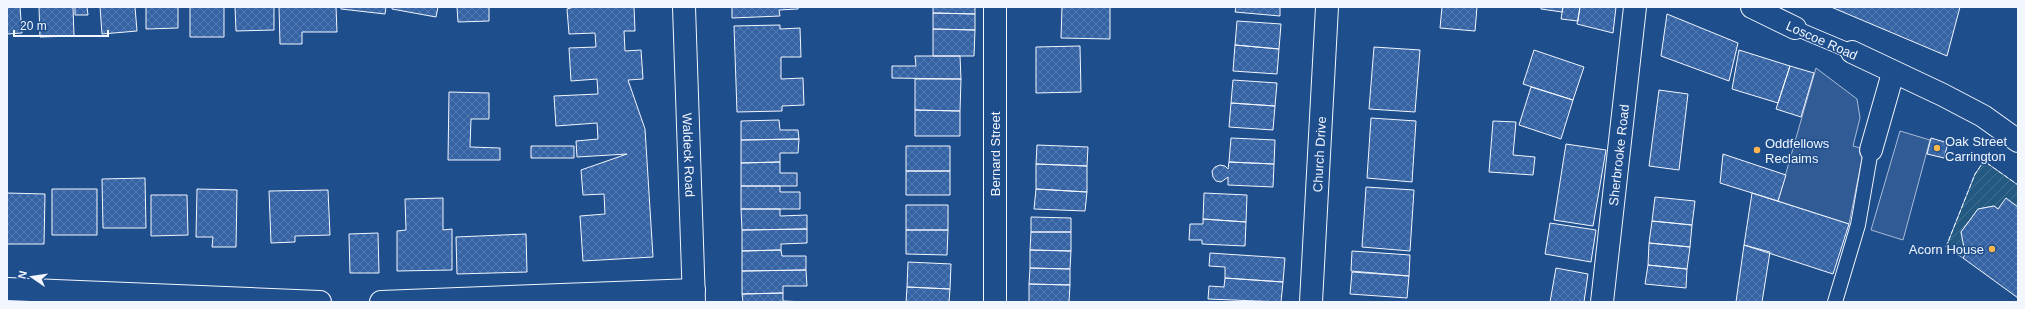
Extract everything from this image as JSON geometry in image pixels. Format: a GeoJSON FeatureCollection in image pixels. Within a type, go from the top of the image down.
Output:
{"type":"FeatureCollection","features":[{"type":"Feature","properties":{"kind":"street","name":"Waldeck Road"},"geometry":{"type":"LineString","coordinates":[[684,7],[694,296]]}},
{"type":"Feature","properties":{"kind":"street","name":"Bernard Street"},"geometry":{"type":"LineString","coordinates":[[995,7],[995,302]]}},
{"type":"Feature","properties":{"kind":"street","name":"Church Drive"},"geometry":{"type":"LineString","coordinates":[[1311,302],[1327,7]]}},
{"type":"Feature","properties":{"kind":"street","name":"Sherbrooke Road"},"geometry":{"type":"LineString","coordinates":[[1602,302],[1635,7]]}},
{"type":"Feature","properties":{"kind":"street","name":"Loscoe Road"},"geometry":{"type":"LineString","coordinates":[[1752,7],[1795,28]]}},
{"type":"Feature","properties":{"kind":"street","name":"Loscoe Road"},"geometry":{"type":"LineString","coordinates":[[1852,52],[1893,73],[1944,95],[1983,116],[2018,141]]}},
{"type":"Feature","properties":{"kind":"street"},"geometry":{"type":"LineString","coordinates":[[1871,150],[1893,73]]}},
{"type":"Feature","properties":{"kind":"street"},"geometry":{"type":"LineString","coordinates":[[7,290],[201,300],[320,302]]}},
{"type":"Feature","properties":{"kind":"street"},"geometry":{"type":"LineString","coordinates":[[381,302],[694,296]]}},
{"type":"Feature","properties":{"kind":"lane","name":"Loscoe Road"},"geometry":{"type":"LineString","coordinates":[[1795,28],[1852,52]]}},
{"type":"Feature","properties":{"kind":"lane"},"geometry":{"type":"LineString","coordinates":[[1835,302],[1858,225],[1871,150]]}},
{"type":"Feature","properties":{"kind":"shaded area"},"geometry":{"type":"Polygon","coordinates":[[[1816,68],[1857,99],[1860,118],[1853,146],[1864,149],[1849,224],[1778,201],[1816,68]]]}},
{"type":"Feature","properties":{"kind":"shaded area"},"geometry":{"type":"Polygon","coordinates":[[[1900,131],[1930,140],[1903,240],[1871,230],[1900,131]]]}},
{"type":"Feature","properties":{"kind":"shaded area"},"geometry":{"type":"Polygon","coordinates":[[[1984,161],[2018,185],[2018,207],[2006,199],[1998,209],[1994,206],[1978,209],[1961,232],[1968,251],[1963,258],[1946,247],[1975,174],[1984,161]]]}},
{"type":"Feature","properties":{"kind":"building"},"geometry":{"type":"Polygon","coordinates":[[[7,7],[20,7],[22,33],[7,34],[7,7]]]}},
{"type":"Feature","properties":{"kind":"building"},"geometry":{"type":"Polygon","coordinates":[[[39,7],[73,7],[74,36],[40,37],[39,7]]]}},
{"type":"Feature","properties":{"kind":"building"},"geometry":{"type":"Polygon","coordinates":[[[75,7],[87,7],[88,15],[75,15],[75,7]]]}},
{"type":"Feature","properties":{"kind":"building"},"geometry":{"type":"Polygon","coordinates":[[[100,7],[135,7],[137,31],[102,34],[100,7]]]}},
{"type":"Feature","properties":{"kind":"building"},"geometry":{"type":"Polygon","coordinates":[[[146,7],[178,7],[178,28],[146,29],[146,7]]]}},
{"type":"Feature","properties":{"kind":"building"},"geometry":{"type":"Polygon","coordinates":[[[190,7],[224,7],[224,37],[190,37],[190,7]]]}},
{"type":"Feature","properties":{"kind":"building"},"geometry":{"type":"Polygon","coordinates":[[[235,7],[274,7],[274,30],[236,31],[235,7]]]}},
{"type":"Feature","properties":{"kind":"building"},"geometry":{"type":"Polygon","coordinates":[[[279,7],[336,7],[337,32],[302,32],[302,44],[280,44],[279,7]]]}},
{"type":"Feature","properties":{"kind":"building"},"geometry":{"type":"Polygon","coordinates":[[[341,7],[386,7],[385,14],[341,9],[341,7]]]}},
{"type":"Feature","properties":{"kind":"building"},"geometry":{"type":"Polygon","coordinates":[[[392,7],[438,7],[436,17],[392,9],[392,7]]]}},
{"type":"Feature","properties":{"kind":"building"},"geometry":{"type":"Polygon","coordinates":[[[457,7],[489,7],[489,21],[458,22],[457,7]]]}},
{"type":"Feature","properties":{"kind":"building"},"geometry":{"type":"Polygon","coordinates":[[[574,7],[634,7],[635,31],[624,31],[625,51],[641,50],[643,79],[628,80],[645,129],[653,257],[583,261],[580,216],[605,214],[604,194],[583,195],[581,170],[627,154],[577,157],[576,141],[598,139],[597,123],[556,126],[554,96],[598,94],[597,79],[571,81],[569,48],[596,47],[595,33],[569,34],[567,9],[574,7]]]}},
{"type":"Feature","properties":{"kind":"building"},"geometry":{"type":"Polygon","coordinates":[[[732,7],[798,7],[798,9],[779,10],[780,16],[732,18],[732,7]]]}},
{"type":"Feature","properties":{"kind":"building"},"geometry":{"type":"Polygon","coordinates":[[[933,7],[975,7],[975,14],[933,13],[933,7]]]}},
{"type":"Feature","properties":{"kind":"building"},"geometry":{"type":"Polygon","coordinates":[[[1062,7],[1110,7],[1110,39],[1061,38],[1062,7]]]}},
{"type":"Feature","properties":{"kind":"building"},"geometry":{"type":"Polygon","coordinates":[[[1236,7],[1280,7],[1280,16],[1235,12],[1236,7]]]}},
{"type":"Feature","properties":{"kind":"building"},"geometry":{"type":"Polygon","coordinates":[[[1442,7],[1477,7],[1475,31],[1440,28],[1442,7]]]}},
{"type":"Feature","properties":{"kind":"building"},"geometry":{"type":"Polygon","coordinates":[[[1541,7],[1563,7],[1562,12],[1541,9],[1541,7]]]}},
{"type":"Feature","properties":{"kind":"building"},"geometry":{"type":"Polygon","coordinates":[[[1563,7],[1580,7],[1578,21],[1561,19],[1563,7]]]}},
{"type":"Feature","properties":{"kind":"building"},"geometry":{"type":"Polygon","coordinates":[[[1580,7],[1616,7],[1613,33],[1577,24],[1580,7]]]}},
{"type":"Feature","properties":{"kind":"building"},"geometry":{"type":"Polygon","coordinates":[[[1831,7],[1960,7],[1947,56],[1831,7]]]}},
{"type":"Feature","properties":{"kind":"building"},"geometry":{"type":"Polygon","coordinates":[[[933,13],[975,14],[975,30],[933,29],[933,13]]]}},
{"type":"Feature","properties":{"kind":"building"},"geometry":{"type":"Polygon","coordinates":[[[1667,14],[1738,43],[1729,81],[1661,56],[1667,14]]]}},
{"type":"Feature","properties":{"kind":"building"},"geometry":{"type":"Polygon","coordinates":[[[1237,21],[1281,24],[1279,49],[1235,45],[1237,21]]]}},
{"type":"Feature","properties":{"kind":"building"},"geometry":{"type":"Polygon","coordinates":[[[780,25],[780,29],[800,28],[801,57],[781,57],[781,79],[803,78],[804,105],[782,106],[782,111],[737,112],[734,26],[780,25]]]}},
{"type":"Feature","properties":{"kind":"building"},"geometry":{"type":"Polygon","coordinates":[[[933,29],[975,30],[974,56],[933,56],[933,29]]]}},
{"type":"Feature","properties":{"kind":"building"},"geometry":{"type":"Polygon","coordinates":[[[1235,45],[1279,49],[1277,74],[1233,71],[1235,45]]]}},
{"type":"Feature","properties":{"kind":"building"},"geometry":{"type":"Polygon","coordinates":[[[1080,46],[1081,92],[1036,93],[1036,47],[1080,46]]]}},
{"type":"Feature","properties":{"kind":"building"},"geometry":{"type":"Polygon","coordinates":[[[1374,47],[1420,50],[1415,112],[1369,109],[1374,47]]]}},
{"type":"Feature","properties":{"kind":"building"},"geometry":{"type":"Polygon","coordinates":[[[1534,50],[1584,67],[1573,100],[1523,84],[1534,50]]]}},
{"type":"Feature","properties":{"kind":"building"},"geometry":{"type":"Polygon","coordinates":[[[1739,50],[1790,66],[1778,103],[1732,89],[1739,50]]]}},
{"type":"Feature","properties":{"kind":"building"},"geometry":{"type":"Polygon","coordinates":[[[915,56],[960,56],[961,79],[892,78],[892,66],[916,66],[915,56]]]}},
{"type":"Feature","properties":{"kind":"building"},"geometry":{"type":"Polygon","coordinates":[[[1790,66],[1814,73],[1801,117],[1776,109],[1790,66]]]}},
{"type":"Feature","properties":{"kind":"building"},"geometry":{"type":"Polygon","coordinates":[[[915,79],[961,79],[960,111],[915,110],[915,79]]]}},
{"type":"Feature","properties":{"kind":"building"},"geometry":{"type":"Polygon","coordinates":[[[1233,80],[1277,83],[1275,106],[1231,103],[1233,80]]]}},
{"type":"Feature","properties":{"kind":"building"},"geometry":{"type":"Polygon","coordinates":[[[1531,87],[1573,100],[1561,139],[1519,125],[1531,87]]]}},
{"type":"Feature","properties":{"kind":"building"},"geometry":{"type":"Polygon","coordinates":[[[1659,90],[1688,94],[1679,170],[1649,166],[1659,90]]]}},
{"type":"Feature","properties":{"kind":"building"},"geometry":{"type":"Polygon","coordinates":[[[449,92],[489,93],[489,119],[471,119],[470,147],[500,148],[500,160],[448,160],[449,92]]]}},
{"type":"Feature","properties":{"kind":"building"},"geometry":{"type":"Polygon","coordinates":[[[1231,103],[1275,106],[1273,130],[1229,127],[1231,103]]]}},
{"type":"Feature","properties":{"kind":"building"},"geometry":{"type":"Polygon","coordinates":[[[915,110],[960,111],[960,136],[915,136],[915,110]]]}},
{"type":"Feature","properties":{"kind":"building"},"geometry":{"type":"Polygon","coordinates":[[[1371,118],[1416,121],[1412,182],[1367,178],[1371,118]]]}},
{"type":"Feature","properties":{"kind":"building"},"geometry":{"type":"Polygon","coordinates":[[[779,120],[780,130],[798,130],[799,139],[741,140],[741,121],[779,120]]]}},
{"type":"Feature","properties":{"kind":"building"},"geometry":{"type":"Polygon","coordinates":[[[1493,121],[1516,122],[1513,155],[1535,157],[1533,175],[1489,172],[1493,121]]]}},
{"type":"Feature","properties":{"kind":"building"},"geometry":{"type":"Polygon","coordinates":[[[1231,138],[1275,140],[1274,164],[1229,162],[1231,138]]]}},
{"type":"Feature","properties":{"kind":"building","name":"Oak Street Carrington"},"geometry":{"type":"Polygon","coordinates":[[[1931,138],[1948,143],[1944,158],[1927,154],[1931,138]]]}},
{"type":"Feature","properties":{"kind":"building"},"geometry":{"type":"Polygon","coordinates":[[[799,139],[798,153],[780,153],[780,162],[741,163],[741,140],[799,139]]]}},
{"type":"Feature","properties":{"kind":"building"},"geometry":{"type":"Polygon","coordinates":[[[1566,144],[1606,150],[1593,226],[1554,220],[1566,144]]]}},
{"type":"Feature","properties":{"kind":"building"},"geometry":{"type":"Polygon","coordinates":[[[1037,145],[1088,147],[1087,166],[1036,164],[1037,145]]]}},
{"type":"Feature","properties":{"kind":"building"},"geometry":{"type":"Polygon","coordinates":[[[531,146],[574,146],[574,158],[531,158],[531,146]]]}},
{"type":"Feature","properties":{"kind":"building"},"geometry":{"type":"Polygon","coordinates":[[[906,146],[950,146],[950,171],[906,171],[906,146]]]}},
{"type":"Feature","properties":{"kind":"building"},"geometry":{"type":"Polygon","coordinates":[[[1723,154],[1786,175],[1778,201],[1720,183],[1723,154]]]}},
{"type":"Feature","properties":{"kind":"building"},"geometry":{"type":"Polygon","coordinates":[[[780,162],[780,173],[797,173],[797,186],[741,186],[741,163],[780,162]]]}},
{"type":"Feature","properties":{"kind":"building"},"geometry":{"type":"Polygon","coordinates":[[[1229,162],[1274,164],[1273,187],[1228,185],[1228,177],[1221,182],[1216,181],[1213,177],[1212,171],[1215,167],[1220,165],[1225,166],[1228,169],[1229,162]]]}},
{"type":"Feature","properties":{"kind":"building"},"geometry":{"type":"Polygon","coordinates":[[[1036,164],[1087,166],[1087,192],[1036,189],[1036,164]]]}},
{"type":"Feature","properties":{"kind":"building"},"geometry":{"type":"Polygon","coordinates":[[[906,171],[950,171],[950,195],[906,195],[906,171]]]}},
{"type":"Feature","properties":{"kind":"building"},"geometry":{"type":"Polygon","coordinates":[[[145,178],[146,228],[103,228],[102,179],[145,178]]]}},
{"type":"Feature","properties":{"kind":"building"},"geometry":{"type":"Polygon","coordinates":[[[741,186],[780,186],[780,192],[800,192],[800,209],[741,209],[741,186]]]}},
{"type":"Feature","properties":{"kind":"building"},"geometry":{"type":"Polygon","coordinates":[[[1366,187],[1414,190],[1410,251],[1362,247],[1366,187]]]}},
{"type":"Feature","properties":{"kind":"building"},"geometry":{"type":"Polygon","coordinates":[[[52,189],[97,189],[97,235],[52,235],[52,189]]]}},
{"type":"Feature","properties":{"kind":"building"},"geometry":{"type":"Polygon","coordinates":[[[197,189],[237,190],[236,247],[212,247],[213,237],[196,237],[197,189]]]}},
{"type":"Feature","properties":{"kind":"building"},"geometry":{"type":"Polygon","coordinates":[[[1036,189],[1087,192],[1085,211],[1034,209],[1036,189]]]}},
{"type":"Feature","properties":{"kind":"building"},"geometry":{"type":"Polygon","coordinates":[[[328,190],[330,235],[295,236],[295,242],[271,243],[269,191],[328,190]]]}},
{"type":"Feature","properties":{"kind":"building"},"geometry":{"type":"Polygon","coordinates":[[[7,193],[45,194],[44,244],[7,244],[7,193]]]}},
{"type":"Feature","properties":{"kind":"building"},"geometry":{"type":"Polygon","coordinates":[[[1204,193],[1247,195],[1246,222],[1203,219],[1204,193]]]}},
{"type":"Feature","properties":{"kind":"building"},"geometry":{"type":"Polygon","coordinates":[[[1752,193],[1849,224],[1833,274],[1744,245],[1752,193]]]}},
{"type":"Feature","properties":{"kind":"building"},"geometry":{"type":"Polygon","coordinates":[[[151,195],[187,195],[188,235],[151,236],[151,195]]]}},
{"type":"Feature","properties":{"kind":"building"},"geometry":{"type":"Polygon","coordinates":[[[1655,197],[1695,201],[1692,225],[1652,221],[1655,197]]]}},
{"type":"Feature","properties":{"kind":"building"},"geometry":{"type":"Polygon","coordinates":[[[443,198],[443,230],[452,229],[452,270],[397,271],[397,231],[406,230],[405,199],[443,198]]]}},
{"type":"Feature","properties":{"kind":"building","name":"Acorn House"},"geometry":{"type":"Polygon","coordinates":[[[2006,198],[2018,207],[2018,298],[1963,258],[1968,251],[1964,248],[1961,232],[1978,209],[1994,206],[1998,209],[2006,198]]]}},
{"type":"Feature","properties":{"kind":"building"},"geometry":{"type":"Polygon","coordinates":[[[906,205],[948,205],[948,230],[906,230],[906,205]]]}},
{"type":"Feature","properties":{"kind":"building"},"geometry":{"type":"Polygon","coordinates":[[[741,209],[780,209],[780,216],[807,215],[807,229],[742,230],[741,209]]]}},
{"type":"Feature","properties":{"kind":"building"},"geometry":{"type":"Polygon","coordinates":[[[1031,217],[1071,218],[1071,232],[1031,232],[1031,217]]]}},
{"type":"Feature","properties":{"kind":"building"},"geometry":{"type":"Polygon","coordinates":[[[1203,219],[1246,222],[1245,246],[1202,244],[1202,240],[1189,240],[1190,224],[1203,224],[1203,219]]]}},
{"type":"Feature","properties":{"kind":"building"},"geometry":{"type":"Polygon","coordinates":[[[1652,221],[1692,225],[1690,247],[1649,243],[1652,221]]]}},
{"type":"Feature","properties":{"kind":"building"},"geometry":{"type":"Polygon","coordinates":[[[1550,223],[1596,230],[1591,262],[1545,254],[1550,223]]]}},
{"type":"Feature","properties":{"kind":"building"},"geometry":{"type":"Polygon","coordinates":[[[807,229],[807,243],[781,244],[781,250],[742,251],[742,230],[807,229]]]}},
{"type":"Feature","properties":{"kind":"building"},"geometry":{"type":"Polygon","coordinates":[[[906,230],[948,230],[947,255],[906,254],[906,230]]]}},
{"type":"Feature","properties":{"kind":"building"},"geometry":{"type":"Polygon","coordinates":[[[1031,232],[1071,232],[1071,251],[1030,250],[1031,232]]]}},
{"type":"Feature","properties":{"kind":"building"},"geometry":{"type":"Polygon","coordinates":[[[378,233],[379,273],[350,273],[349,234],[378,233]]]}},
{"type":"Feature","properties":{"kind":"building"},"geometry":{"type":"Polygon","coordinates":[[[526,234],[527,272],[457,274],[456,237],[526,234]]]}},
{"type":"Feature","properties":{"kind":"building"},"geometry":{"type":"Polygon","coordinates":[[[1649,243],[1690,247],[1687,269],[1648,265],[1649,243]]]}},
{"type":"Feature","properties":{"kind":"building"},"geometry":{"type":"Polygon","coordinates":[[[1744,245],[1770,252],[1762,302],[1736,302],[1744,245]]]}},
{"type":"Feature","properties":{"kind":"building"},"geometry":{"type":"Polygon","coordinates":[[[781,250],[782,256],[806,256],[806,270],[742,271],[742,251],[781,250]]]}},
{"type":"Feature","properties":{"kind":"building"},"geometry":{"type":"Polygon","coordinates":[[[1030,250],[1071,251],[1070,269],[1030,268],[1030,250]]]}},
{"type":"Feature","properties":{"kind":"building"},"geometry":{"type":"Polygon","coordinates":[[[1352,251],[1410,255],[1409,276],[1351,271],[1352,251]]]}},
{"type":"Feature","properties":{"kind":"building"},"geometry":{"type":"Polygon","coordinates":[[[1210,253],[1285,258],[1283,282],[1225,278],[1225,267],[1209,266],[1210,253]]]}},
{"type":"Feature","properties":{"kind":"building"},"geometry":{"type":"Polygon","coordinates":[[[908,262],[951,264],[950,289],[907,287],[908,262]]]}},
{"type":"Feature","properties":{"kind":"building"},"geometry":{"type":"Polygon","coordinates":[[[1648,265],[1687,269],[1686,288],[1645,284],[1648,265]]]}},
{"type":"Feature","properties":{"kind":"building"},"geometry":{"type":"Polygon","coordinates":[[[1030,268],[1070,269],[1070,285],[1029,284],[1030,268]]]}},
{"type":"Feature","properties":{"kind":"building"},"geometry":{"type":"Polygon","coordinates":[[[1556,268],[1588,274],[1584,302],[1550,302],[1556,268]]]}},
{"type":"Feature","properties":{"kind":"building"},"geometry":{"type":"Polygon","coordinates":[[[806,270],[807,286],[783,286],[783,293],[742,294],[742,271],[806,270]]]}},
{"type":"Feature","properties":{"kind":"building"},"geometry":{"type":"Polygon","coordinates":[[[1352,272],[1409,276],[1407,298],[1350,294],[1352,272]]]}},
{"type":"Feature","properties":{"kind":"building"},"geometry":{"type":"Polygon","coordinates":[[[1225,278],[1283,282],[1281,302],[1208,299],[1209,286],[1224,287],[1225,278]]]}},
{"type":"Feature","properties":{"kind":"building"},"geometry":{"type":"Polygon","coordinates":[[[1029,284],[1070,285],[1069,302],[1029,302],[1029,284]]]}},
{"type":"Feature","properties":{"kind":"building"},"geometry":{"type":"Polygon","coordinates":[[[907,287],[950,289],[949,302],[906,302],[907,287]]]}},
{"type":"Feature","properties":{"kind":"building"},"geometry":{"type":"Polygon","coordinates":[[[783,293],[783,301],[807,302],[743,302],[742,294],[783,293]]]}},
{"type":"Feature","properties":{"kind":"fence"},"geometry":{"type":"LineString","coordinates":[[1946,247],[1975,174],[1984,161],[2018,185]]}},
{"type":"Feature","properties":{"kind":"place","name":"Oak Street Carrington"},"geometry":{"type":"Point","coordinates":[1937,148]}},
{"type":"Feature","properties":{"kind":"place","name":"Oddfellows Reclaims"},"geometry":{"type":"Point","coordinates":[1757,150]}},
{"type":"Feature","properties":{"kind":"place","name":"Acorn House"},"geometry":{"type":"Point","coordinates":[1992,249]}}]}
